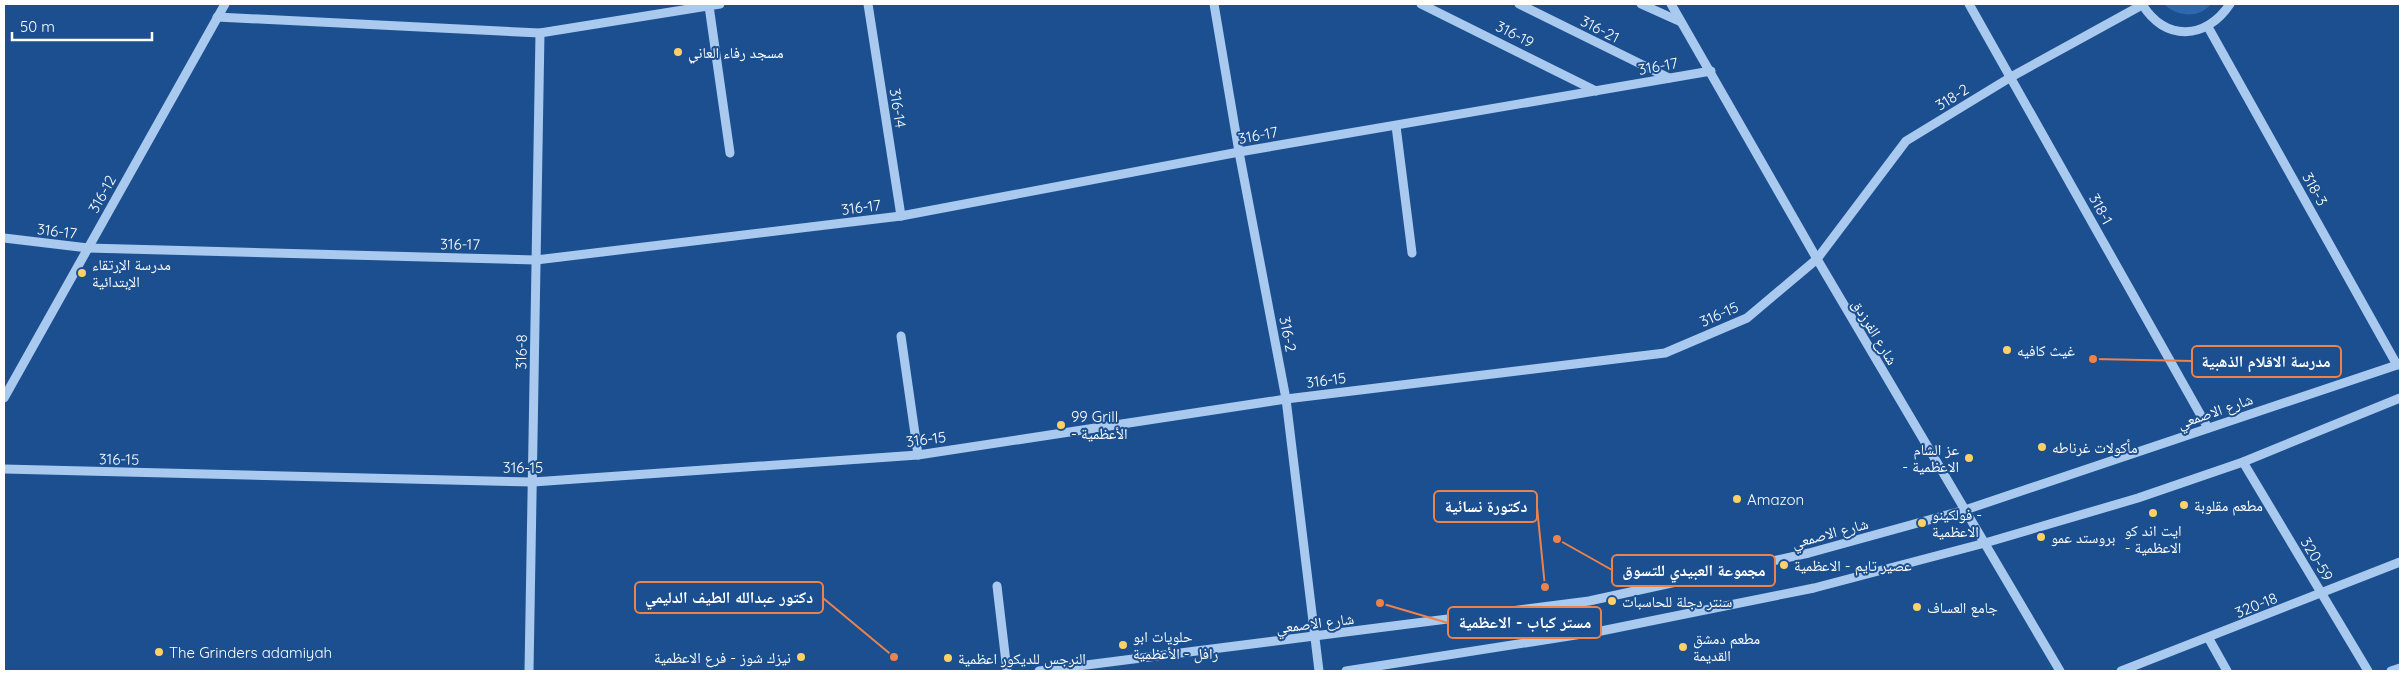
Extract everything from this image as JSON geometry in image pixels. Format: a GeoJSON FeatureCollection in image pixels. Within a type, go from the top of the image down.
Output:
{"type":"FeatureCollection","features":[{"type":"Feature","properties":{"kind":"street","name":"316-12"},"geometry":{"type":"LineString","coordinates":[[4,398],[224,4]]}},
{"type":"Feature","properties":{"kind":"street"},"geometry":{"type":"LineString","coordinates":[[217,17],[540,33],[720,4]]}},
{"type":"Feature","properties":{"kind":"street","name":"316-14"},"geometry":{"type":"LineString","coordinates":[[868,4],[901,216]]}},
{"type":"Feature","properties":{"kind":"street","name":"316-2"},"geometry":{"type":"LineString","coordinates":[[1214,4],[1239,152],[1286,399],[1319,671]]}},
{"type":"Feature","properties":{"kind":"street","name":"316-19"},"geometry":{"type":"LineString","coordinates":[[1421,4],[1596,91]]}},
{"type":"Feature","properties":{"kind":"street","name":"316-21"},"geometry":{"type":"LineString","coordinates":[[1519,4],[1669,78]]}},
{"type":"Feature","properties":{"kind":"street"},"geometry":{"type":"LineString","coordinates":[[1641,4],[1681,22]]}},
{"type":"Feature","properties":{"kind":"street","name":"شارع الفرزدق"},"geometry":{"type":"LineString","coordinates":[[1671,4],[1711,71],[1816,259],[2060,671]]}},
{"type":"Feature","properties":{"kind":"street","name":"318-1"},"geometry":{"type":"LineString","coordinates":[[1969,4],[2208,428]]}},
{"type":"Feature","properties":{"kind":"street"},"geometry":{"type":"LineString","coordinates":[[2142,4],[2151,17],[2163,26],[2178,32],[2194,32],[2208,27],[2222,17],[2230,4]]}},
{"type":"Feature","properties":{"kind":"street","name":"318-2"},"geometry":{"type":"LineString","coordinates":[[1816,259],[1906,141],[2011,77],[2142,4]]}},
{"type":"Feature","properties":{"kind":"street"},"geometry":{"type":"LineString","coordinates":[[709,6],[730,153]]}},
{"type":"Feature","properties":{"kind":"street","name":"318-3"},"geometry":{"type":"LineString","coordinates":[[2208,27],[2398,364]]}},
{"type":"Feature","properties":{"kind":"street","name":"316-8"},"geometry":{"type":"LineString","coordinates":[[529,671],[540,33]]}},
{"type":"Feature","properties":{"kind":"street","name":"316-17"},"geometry":{"type":"LineString","coordinates":[[4,238],[88,248],[536,260],[901,216],[1239,152],[1711,71]]}},
{"type":"Feature","properties":{"kind":"street"},"geometry":{"type":"LineString","coordinates":[[1396,126],[1412,253]]}},
{"type":"Feature","properties":{"kind":"street","name":"316-15"},"geometry":{"type":"LineString","coordinates":[[4,470],[533,482],[918,455],[1286,399],[1665,354],[1747,318],[1816,259]]}},
{"type":"Feature","properties":{"kind":"street"},"geometry":{"type":"LineString","coordinates":[[901,336],[918,455]]}},
{"type":"Feature","properties":{"kind":"street","name":"شارع الاصمعي"},"geometry":{"type":"LineString","coordinates":[[1039,671],[1589,601],[1810,553],[1965,510],[2398,364]]}},
{"type":"Feature","properties":{"kind":"street"},"geometry":{"type":"LineString","coordinates":[[1346,671],[1602,631],[1814,588],[1985,544],[2138,498],[2243,462],[2400,398]]}},
{"type":"Feature","properties":{"kind":"street","name":"320-59"},"geometry":{"type":"LineString","coordinates":[[2243,462],[2368,671]]}},
{"type":"Feature","properties":{"kind":"street","name":"320-18"},"geometry":{"type":"LineString","coordinates":[[2121,671],[2208,639],[2400,562]]}},
{"type":"Feature","properties":{"kind":"street"},"geometry":{"type":"LineString","coordinates":[[997,586],[1007,671]]}},
{"type":"Feature","properties":{"kind":"street"},"geometry":{"type":"LineString","coordinates":[[2208,639],[2227,671]]}},
{"type":"Feature","properties":{"kind":"street"},"geometry":{"type":"LineString","coordinates":[[2391,671],[2400,668]]}},
{"type":"Feature","properties":{"kind":"shaded area"},"geometry":{"type":"Polygon","coordinates":[[[2164,4],[2211,4],[2206,9],[2194,14],[2181,14],[2164,4]]]}},
{"type":"Feature","properties":{"kind":"place","name":"مسجد رفاء العاني"},"geometry":{"type":"Point","coordinates":[678,52]}},
{"type":"Feature","properties":{"kind":"place","name":"مدرسة الإرتقاء الإبتدائية"},"geometry":{"type":"Point","coordinates":[82,273]}},
{"type":"Feature","properties":{"kind":"place","name":"غيث كافيه"},"geometry":{"type":"Point","coordinates":[2007,350]}},
{"type":"Feature","properties":{"kind":"place","name":"مدرسة الاقلام الذهبية"},"geometry":{"type":"Point","coordinates":[2093,359]}},
{"type":"Feature","properties":{"kind":"place","name":"99 Grill - الأعظمية"},"geometry":{"type":"Point","coordinates":[1061,425]}},
{"type":"Feature","properties":{"kind":"place","name":"مأكولات غرناطه"},"geometry":{"type":"Point","coordinates":[2042,447]}},
{"type":"Feature","properties":{"kind":"place","name":"عز الشام - الاعظمية"},"geometry":{"type":"Point","coordinates":[1969,458]}},
{"type":"Feature","properties":{"kind":"place","name":"Amazon"},"geometry":{"type":"Point","coordinates":[1737,499]}},
{"type":"Feature","properties":{"kind":"place","name":"مطعم مقلوبة"},"geometry":{"type":"Point","coordinates":[2184,505]}},
{"type":"Feature","properties":{"kind":"place","name":"ايت اند كو - الاعظمية"},"geometry":{"type":"Point","coordinates":[2153,513]}},
{"type":"Feature","properties":{"kind":"place","name":"فولكينو - الاعظمية"},"geometry":{"type":"Point","coordinates":[1922,523]}},
{"type":"Feature","properties":{"kind":"place","name":"بروستد عمو"},"geometry":{"type":"Point","coordinates":[2041,537]}},
{"type":"Feature","properties":{"kind":"place","name":"مجموعة العبيدي للتسوق"},"geometry":{"type":"Point","coordinates":[1557,539]}},
{"type":"Feature","properties":{"kind":"place","name":"عصير تايم - الاعظمية"},"geometry":{"type":"Point","coordinates":[1784,565]}},
{"type":"Feature","properties":{"kind":"place","name":"دكتورة نسائية"},"geometry":{"type":"Point","coordinates":[1545,587]}},
{"type":"Feature","properties":{"kind":"place","name":"سنتر دجلة للحاسبات"},"geometry":{"type":"Point","coordinates":[1612,601]}},
{"type":"Feature","properties":{"kind":"place","name":"مستر كباب - الاعظمية"},"geometry":{"type":"Point","coordinates":[1380,603]}},
{"type":"Feature","properties":{"kind":"place","name":"جامع العساف"},"geometry":{"type":"Point","coordinates":[1917,607]}},
{"type":"Feature","properties":{"kind":"place","name":"حلويات ابو رافل - الأعظمية"},"geometry":{"type":"Point","coordinates":[1123,645]}},
{"type":"Feature","properties":{"kind":"place","name":"مطعم دمشق القديمة"},"geometry":{"type":"Point","coordinates":[1683,647]}},
{"type":"Feature","properties":{"kind":"place","name":"The Grinders adamiyah"},"geometry":{"type":"Point","coordinates":[159,652]}},
{"type":"Feature","properties":{"kind":"place","name":"نيزك شوز - فرع الاعظمية"},"geometry":{"type":"Point","coordinates":[801,657]}},
{"type":"Feature","properties":{"kind":"place","name":"دكتور عبدالله الطيف الدليمي"},"geometry":{"type":"Point","coordinates":[894,657]}},
{"type":"Feature","properties":{"kind":"place","name":"النرجس للديكور اعظمية"},"geometry":{"type":"Point","coordinates":[948,658]}}]}
